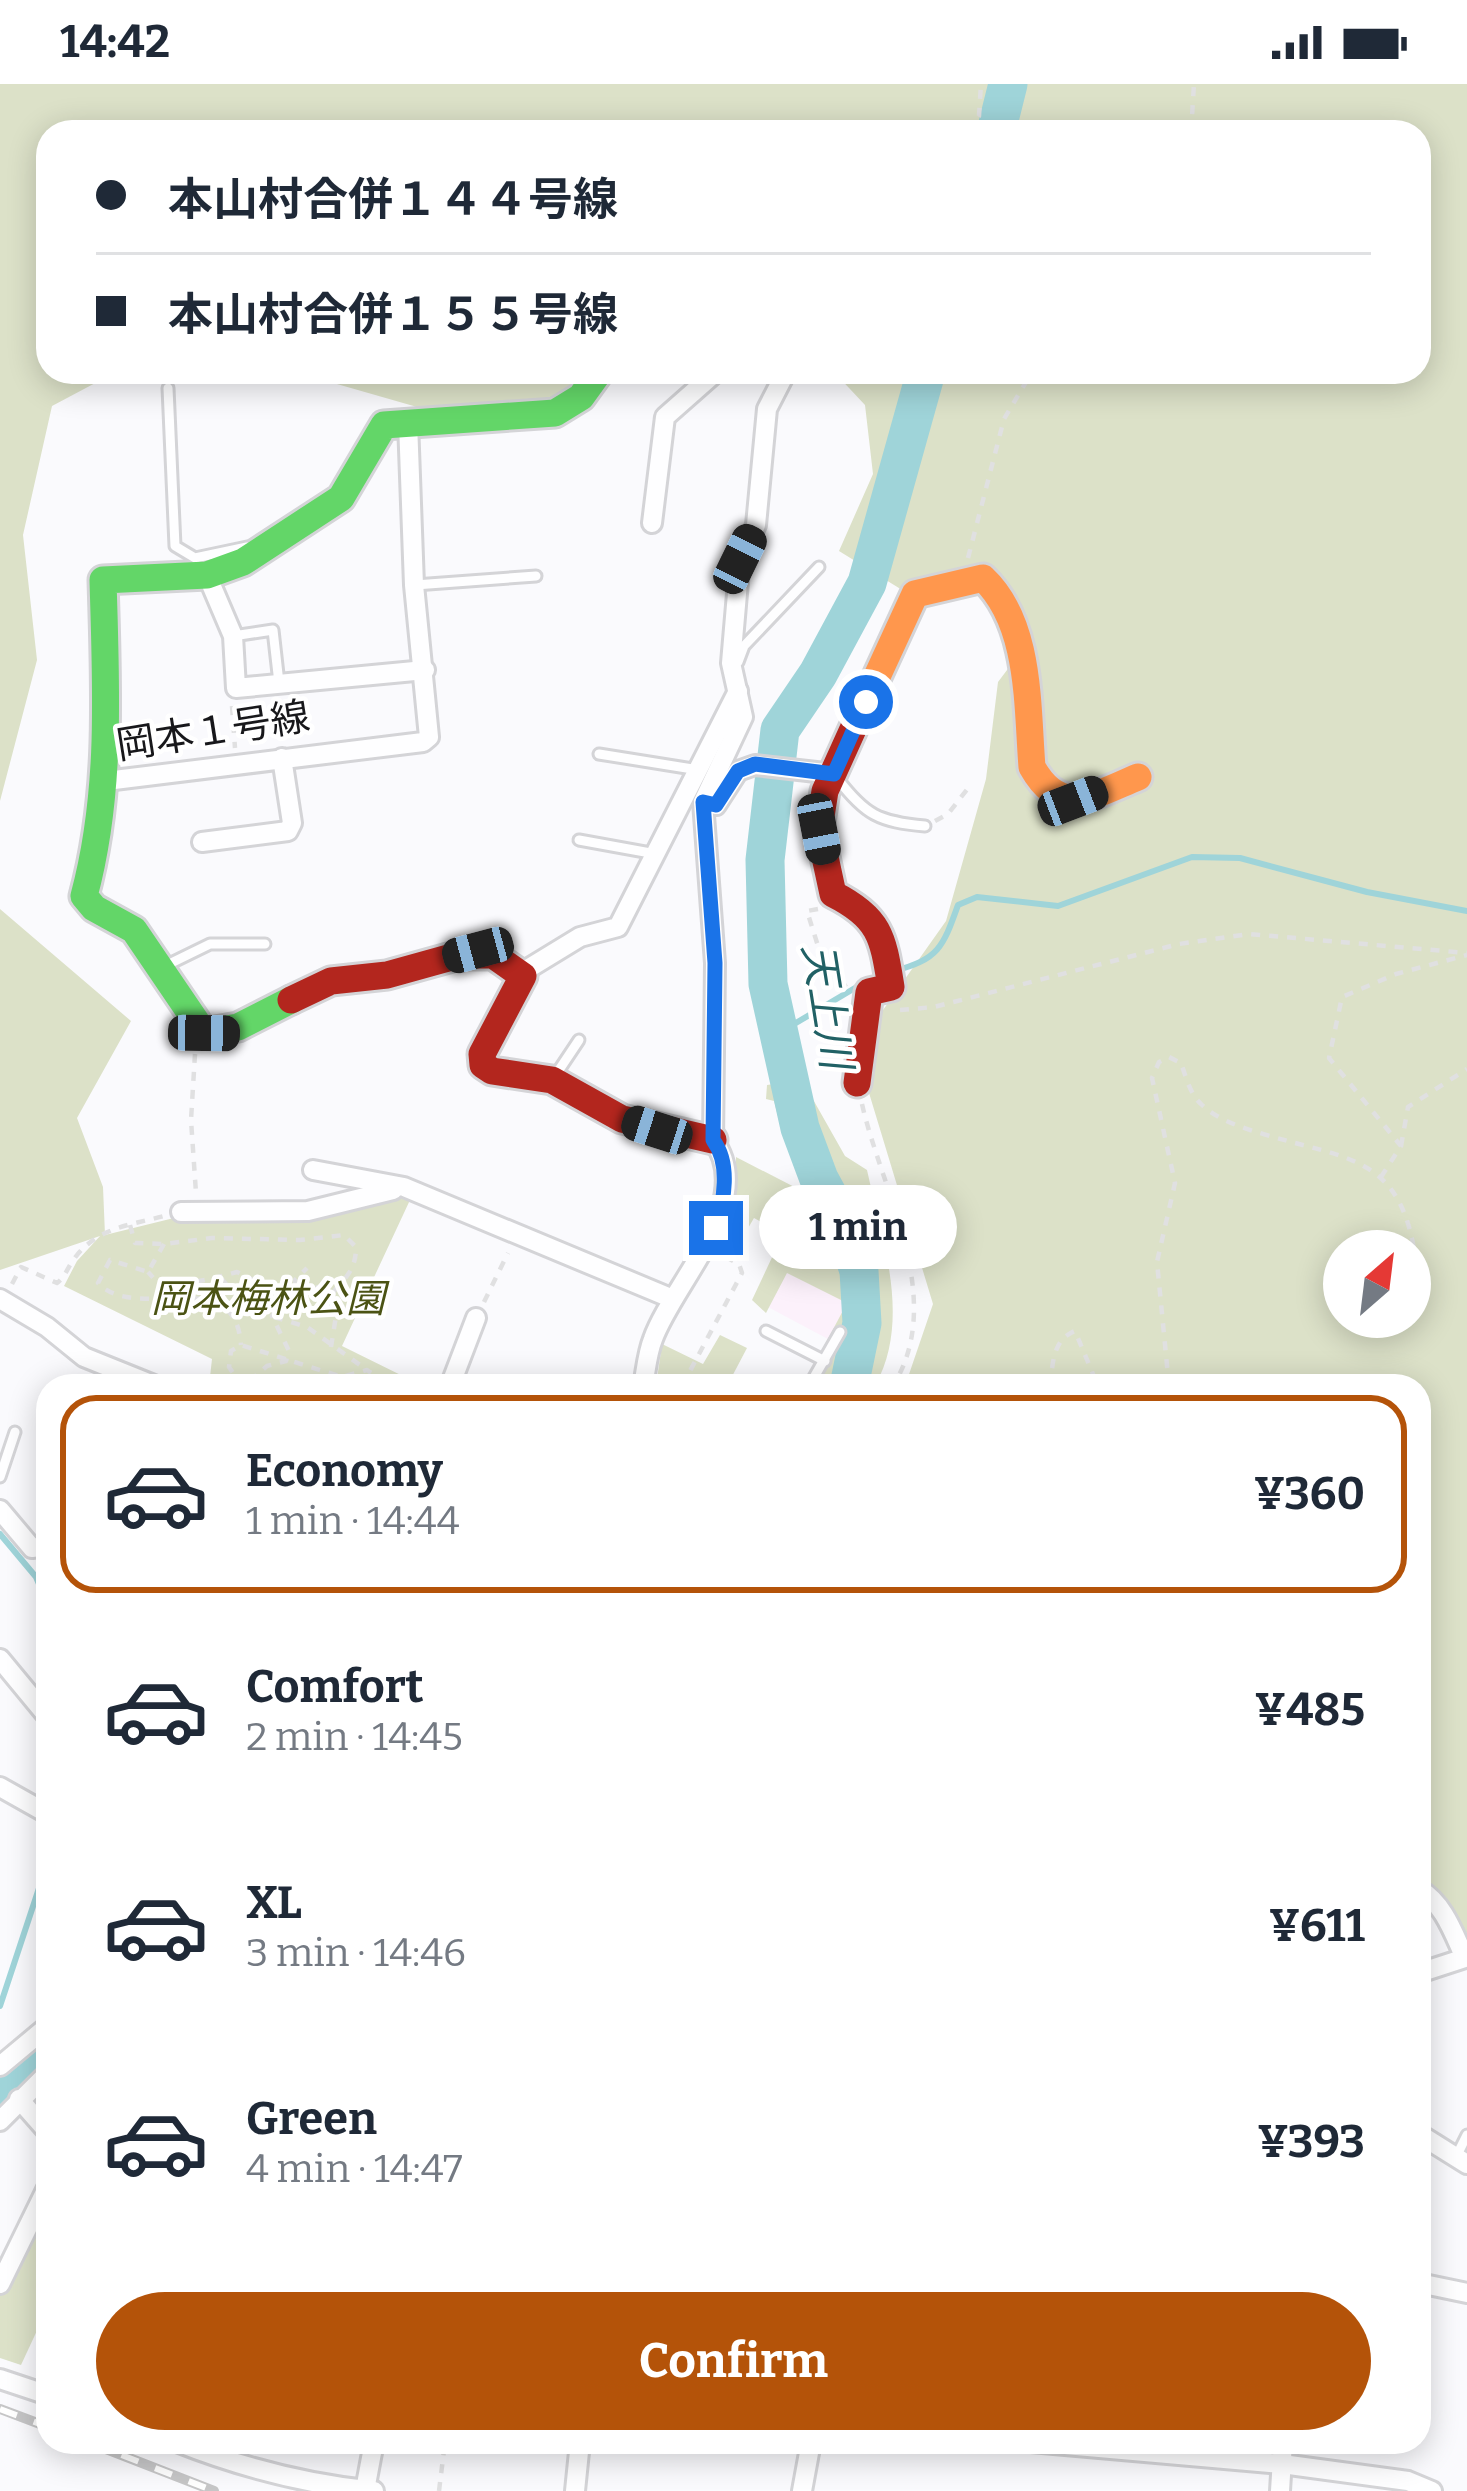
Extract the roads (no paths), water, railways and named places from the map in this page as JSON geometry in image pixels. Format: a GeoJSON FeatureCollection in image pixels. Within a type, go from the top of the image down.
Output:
{"type":"FeatureCollection","features":[{"type":"Feature","properties":{"kind":"street"},"geometry":{"type":"LineString","coordinates":[[106,781],[104,580],[207,575],[258,552],[341,498],[384,425],[555,413],[581,397],[590,384]]}},
{"type":"Feature","properties":{"kind":"street"},"geometry":{"type":"LineString","coordinates":[[652,523],[665,417],[702,384]]}},
{"type":"Feature","properties":{"kind":"street"},"geometry":{"type":"LineString","coordinates":[[645,1374],[652,1340],[706,1246],[722,1207],[723,1153],[713,1140],[715,963],[703,802],[743,717],[730,663],[740,559],[756,525],[767,409],[780,384]]}},
{"type":"Feature","properties":{"kind":"street"},"geometry":{"type":"LineString","coordinates":[[207,575],[232,636],[236,688],[424,670],[414,585],[407,422]]}},
{"type":"Feature","properties":{"kind":"street"},"geometry":{"type":"LineString","coordinates":[[857,1083],[869,992],[889,976],[880,927],[864,908],[833,894],[819,829],[825,772],[915,594],[983,578],[992,583],[1018,638],[1032,767],[1040,785],[1055,798],[1073,801],[1138,777]]}},
{"type":"Feature","properties":{"kind":"street","name":"岡本１号線"},"geometry":{"type":"LineString","coordinates":[[424,670],[430,737],[426,740],[106,781],[100,848],[84,896],[95,912],[124,921],[204,1033],[229,1033],[333,980],[383,976],[478,950],[511,961],[521,973]]}},
{"type":"Feature","properties":{"kind":"street"},"geometry":{"type":"LineString","coordinates":[[713,1140],[622,1119],[552,1080],[492,1071],[483,1065],[482,1054],[512,1003],[521,973],[580,937],[618,926],[699,770],[736,682]]}},
{"type":"Feature","properties":{"kind":"street"},"geometry":{"type":"LineString","coordinates":[[202,842],[288,831],[292,823],[282,758]]}},
{"type":"Feature","properties":{"kind":"street"},"geometry":{"type":"LineString","coordinates":[[703,802],[716,805],[738,771],[755,764],[825,772]]}},
{"type":"Feature","properties":{"kind":"street"},"geometry":{"type":"LineString","coordinates":[[314,1170],[404,1187],[673,1299]]}},
{"type":"Feature","properties":{"kind":"street"},"geometry":{"type":"LineString","coordinates":[[189,1211],[308,1211],[404,1187]]}},
{"type":"Feature","properties":{"kind":"street"},"geometry":{"type":"LineString","coordinates":[[0,1295],[84,1357],[126,1374]]}},
{"type":"Feature","properties":{"kind":"street"},"geometry":{"type":"LineString","coordinates":[[455,1374],[476,1318]]}},
{"type":"Feature","properties":{"kind":"street"},"geometry":{"type":"LineString","coordinates":[[0,1510],[36,1548]]}},
{"type":"Feature","properties":{"kind":"street"},"geometry":{"type":"LineString","coordinates":[[0,1659],[36,1703]]}},
{"type":"Feature","properties":{"kind":"street"},"geometry":{"type":"LineString","coordinates":[[0,1787],[36,1803]]}},
{"type":"Feature","properties":{"kind":"street"},"geometry":{"type":"LineString","coordinates":[[1431,1897],[1465,1958],[1431,1968]]}},
{"type":"Feature","properties":{"kind":"street"},"geometry":{"type":"LineString","coordinates":[[0,2066],[36,2036]]}},
{"type":"Feature","properties":{"kind":"street"},"geometry":{"type":"LineString","coordinates":[[36,2083],[7,2108],[36,2125]]}},
{"type":"Feature","properties":{"kind":"street"},"geometry":{"type":"LineString","coordinates":[[1431,2142],[1461,2161]]}},
{"type":"Feature","properties":{"kind":"street"},"geometry":{"type":"LineString","coordinates":[[0,2284],[36,2212]]}},
{"type":"Feature","properties":{"kind":"street"},"geometry":{"type":"LineString","coordinates":[[1431,2286],[1467,2293]]}},
{"type":"Feature","properties":{"kind":"street"},"geometry":{"type":"LineString","coordinates":[[0,2379],[36,2391]]}},
{"type":"Feature","properties":{"kind":"street"},"geometry":{"type":"LineString","coordinates":[[208,2454],[369,2491],[373,2454]]}},
{"type":"Feature","properties":{"kind":"street"},"geometry":{"type":"LineString","coordinates":[[575,2491],[579,2454]]}},
{"type":"Feature","properties":{"kind":"street"},"geometry":{"type":"LineString","coordinates":[[802,2491],[809,2454]]}},
{"type":"Feature","properties":{"kind":"street"},"geometry":{"type":"LineString","coordinates":[[1168,2454],[1408,2481],[1432,2491]]}},
{"type":"Feature","properties":{"kind":"street"},"geometry":{"type":"LineString","coordinates":[[1280,2491],[1282,2454]]}},
{"type":"Feature","properties":{"kind":"lane"},"geometry":{"type":"LineString","coordinates":[[168,388],[175,546],[195,558],[246,547],[258,552]]}},
{"type":"Feature","properties":{"kind":"lane"},"geometry":{"type":"LineString","coordinates":[[736,682],[744,646],[819,567]]}},
{"type":"Feature","properties":{"kind":"lane"},"geometry":{"type":"LineString","coordinates":[[414,585],[536,575]]}},
{"type":"Feature","properties":{"kind":"lane"},"geometry":{"type":"LineString","coordinates":[[232,636],[273,630],[279,682]]}},
{"type":"Feature","properties":{"kind":"lane"},"geometry":{"type":"LineString","coordinates":[[599,754],[699,770]]}},
{"type":"Feature","properties":{"kind":"lane"},"geometry":{"type":"LineString","coordinates":[[825,772],[859,807],[885,822],[925,826]]}},
{"type":"Feature","properties":{"kind":"lane"},"geometry":{"type":"LineString","coordinates":[[579,840],[656,854]]}},
{"type":"Feature","properties":{"kind":"lane"},"geometry":{"type":"LineString","coordinates":[[160,968],[210,944],[265,944]]}},
{"type":"Feature","properties":{"kind":"lane"},"geometry":{"type":"LineString","coordinates":[[552,1080],[579,1040]]}},
{"type":"Feature","properties":{"kind":"lane"},"geometry":{"type":"LineString","coordinates":[[766,1331],[825,1361]]}},
{"type":"Feature","properties":{"kind":"lane"},"geometry":{"type":"LineString","coordinates":[[817,1374],[840,1332]]}},
{"type":"Feature","properties":{"kind":"lane"},"geometry":{"type":"LineString","coordinates":[[0,1477],[15,1432]]}},
{"type":"Feature","properties":{"kind":"lane"},"geometry":{"type":"LineString","coordinates":[[1461,2161],[1467,2135]]}},
{"type":"Feature","properties":{"kind":"waterway","name":"天上川"},"geometry":{"type":"LineString","coordinates":[[999,120],[1008,84]]}},
{"type":"Feature","properties":{"kind":"waterway","name":"天上川"},"geometry":{"type":"LineString","coordinates":[[851,1374],[862,1323],[859,1271],[845,1227],[819,1179],[800,1128],[768,984],[765,860],[780,730],[818,674],[867,583],[923,384]]}},
{"type":"Feature","properties":{"kind":"waterway"},"geometry":{"type":"LineString","coordinates":[[894,971],[930,956],[943,941],[958,905],[977,897],[1058,906],[1192,857],[1240,858],[1367,892],[1467,911]]}},
{"type":"Feature","properties":{"kind":"waterway"},"geometry":{"type":"LineString","coordinates":[[779,1033],[860,985]]}},
{"type":"Feature","properties":{"kind":"waterway"},"geometry":{"type":"LineString","coordinates":[[0,1534],[36,1577]]}},
{"type":"Feature","properties":{"kind":"waterway"},"geometry":{"type":"LineString","coordinates":[[0,2006],[36,1897]]}},
{"type":"Feature","properties":{"kind":"waterway","name":"天上川"},"geometry":{"type":"LineString","coordinates":[[0,2092],[36,2063]]}},
{"type":"Feature","properties":{"kind":"railway"},"geometry":{"type":"LineString","coordinates":[[0,2409],[36,2422]]}},
{"type":"Feature","properties":{"kind":"railway"},"geometry":{"type":"LineString","coordinates":[[119,2454],[214,2491]]}},
{"type":"Feature","properties":{"kind":"park label","name":"岡本梅林公園"},"geometry":{"type":"Point","coordinates":[268,1299]}}]}
